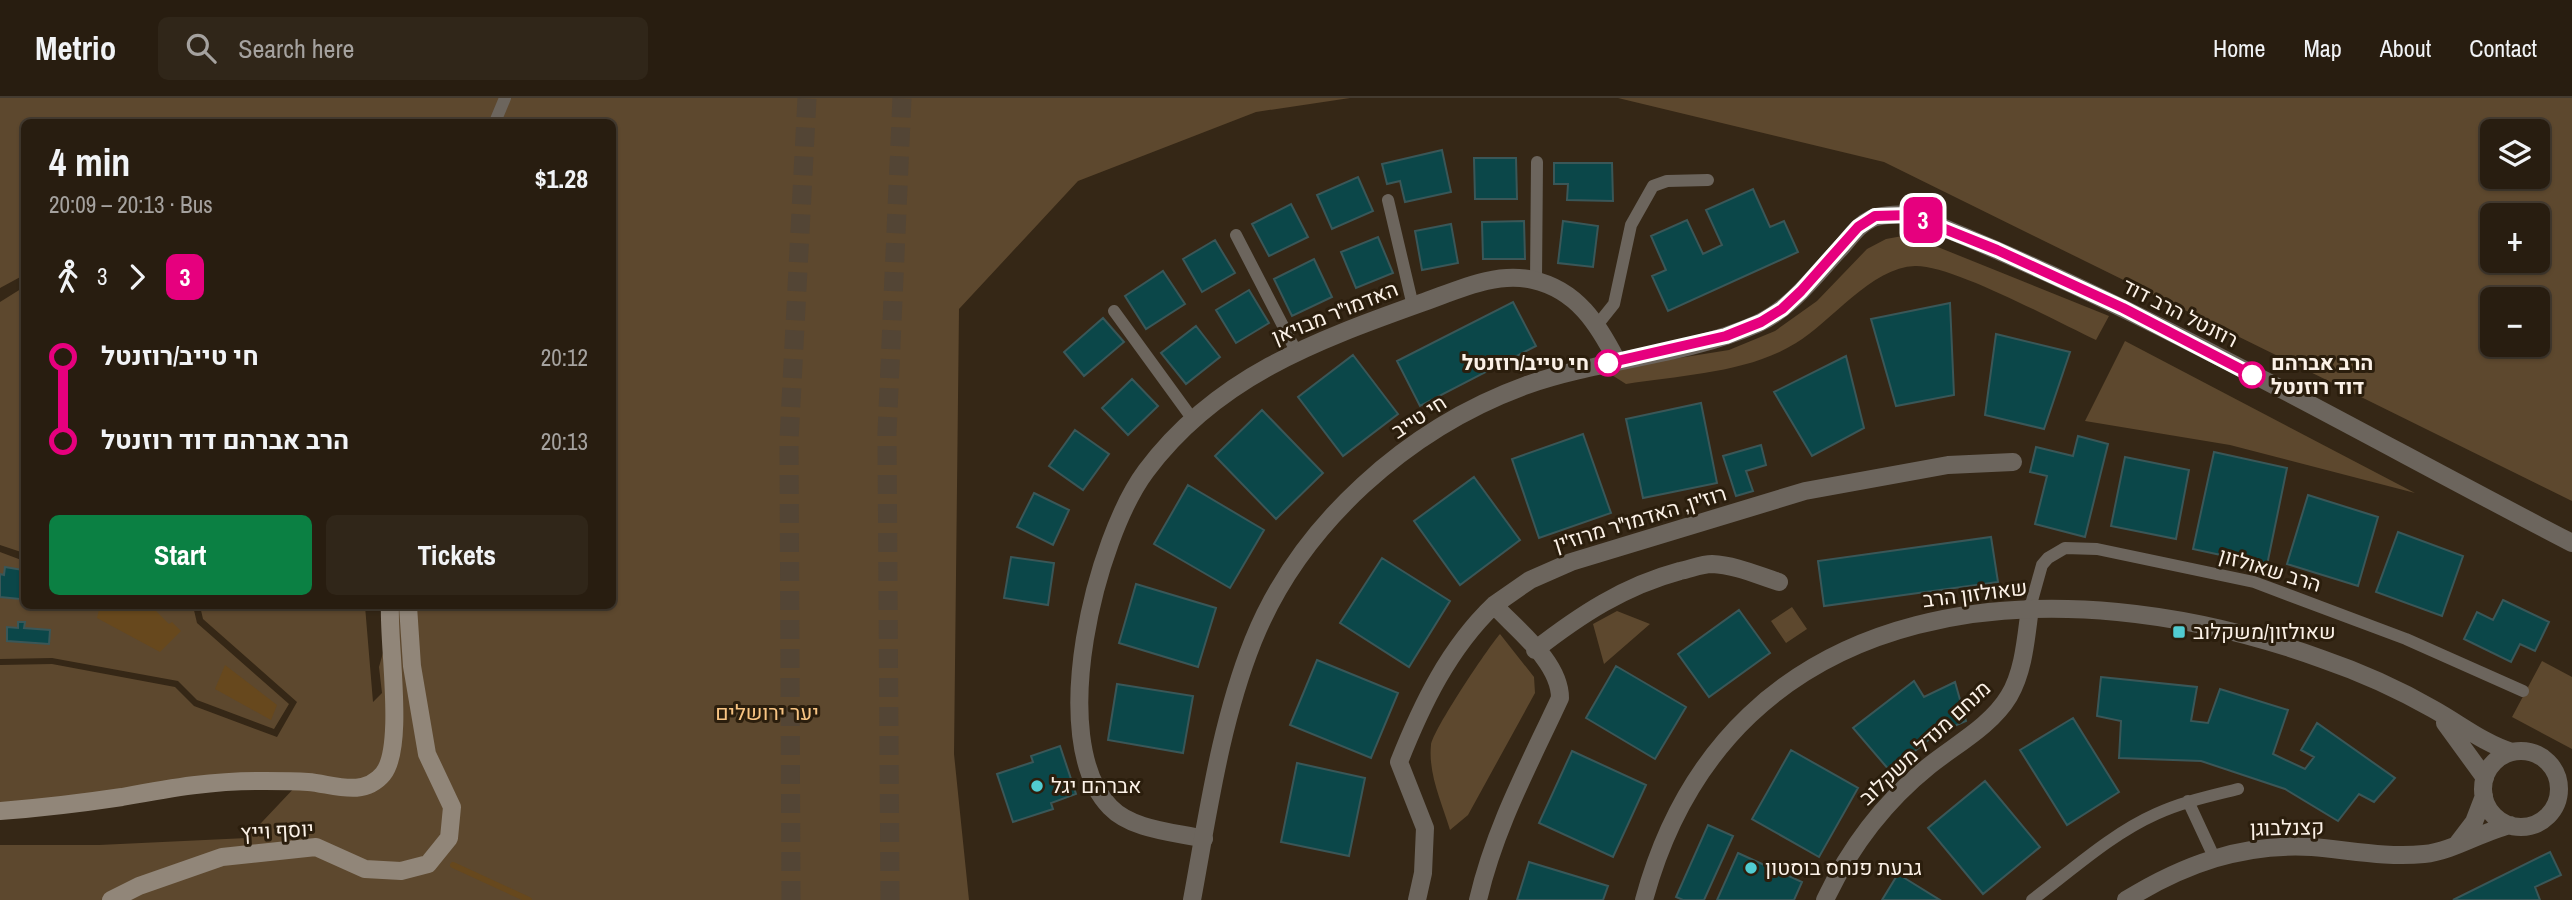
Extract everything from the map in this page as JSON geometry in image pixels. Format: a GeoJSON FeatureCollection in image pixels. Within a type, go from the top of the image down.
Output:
{"type":"FeatureCollection","features":[{"type":"Feature","properties":{"kind":"main road"},"geometry":{"type":"LineString","coordinates":[[0,811],[99,800],[186,784],[223,781],[310,782],[354,788],[375,781],[388,766],[394,743],[388,638],[390,609]]}},
{"type":"Feature","properties":{"kind":"main road","name":"יוסף וייץ"},"geometry":{"type":"LineString","coordinates":[[111,900],[139,886],[222,857],[316,847],[365,869],[401,871],[428,864],[449,838],[452,807],[427,754],[412,666],[408,609]]}},
{"type":"Feature","properties":{"kind":"street","name":"חי טייב"},"geometry":{"type":"LineString","coordinates":[[1192,900],[1224,736],[1253,640],[1286,579],[1345,501],[1385,467],[1471,411],[1522,387],[1617,361],[1726,336],[1761,322],[1782,309],[1801,291],[1858,227],[1875,216],[1910,215]]}},
{"type":"Feature","properties":{"kind":"street","name":"רוזנטל הרב דוד"},"geometry":{"type":"LineString","coordinates":[[1910,215],[1997,250],[2156,323],[2572,543]]}},
{"type":"Feature","properties":{"kind":"street","name":"האדמו\"ר מבויאן"},"geometry":{"type":"LineString","coordinates":[[1204,839],[1150,827],[1110,807],[1087,766],[1079,698],[1089,606],[1105,551],[1144,473],[1194,421],[1240,384],[1275,361],[1413,306],[1482,282],[1519,277],[1536,280],[1563,292],[1589,312],[1617,361]]}},
{"type":"Feature","properties":{"kind":"street","name":"רוז'ין, האדמו\"ר מרוז'ין"},"geometry":{"type":"LineString","coordinates":[[1418,900],[1423,873],[1425,828],[1399,762],[1450,657],[1468,630],[1494,605],[1530,580],[1572,562],[1805,491],[1948,465],[2013,462]]}},
{"type":"Feature","properties":{"kind":"street"},"geometry":{"type":"LineString","coordinates":[[1535,650],[1583,612],[1625,590],[1674,573],[1710,564],[1742,569],[1779,582]]}},
{"type":"Feature","properties":{"kind":"street"},"geometry":{"type":"LineString","coordinates":[[1478,900],[1488,862],[1516,786],[1560,698],[1560,682],[1494,605]]}},
{"type":"Feature","properties":{"kind":"street","name":"שאולזון הרב"},"geometry":{"type":"LineString","coordinates":[[1644,900],[1666,833],[1681,803],[1730,734],[1766,700],[1831,658],[1894,630],[1947,617],[2030,608],[2115,610],[2246,635],[2322,659],[2387,685],[2431,708],[2487,743],[2512,752]]}},
{"type":"Feature","properties":{"kind":"street","name":"מנחם מנדל משקלוב"},"geometry":{"type":"LineString","coordinates":[[1825,900],[1861,835],[1890,802],[1927,768],[1995,714],[2009,696],[2018,674],[2030,608]]}},
{"type":"Feature","properties":{"kind":"street","name":"שאולזון הרב"},"geometry":{"type":"LineString","coordinates":[[2431,708],[2463,744],[2485,787]]}},
{"type":"Feature","properties":{"kind":"street"},"geometry":{"type":"LineString","coordinates":[[2458,843],[2474,822],[2485,787],[2495,761],[2512,752],[2538,754],[2549,762],[2565,783],[2550,815],[2529,826],[2510,825],[2493,814],[2485,787]]}},
{"type":"Feature","properties":{"kind":"street","name":"קצנלבוגן"},"geometry":{"type":"LineString","coordinates":[[2126,900],[2158,880],[2214,857],[2263,848],[2309,847],[2405,856],[2427,854],[2510,825]]}},
{"type":"Feature","properties":{"kind":"lane"},"geometry":{"type":"LineString","coordinates":[[496,119],[505,98]]}},
{"type":"Feature","properties":{"kind":"lane"},"geometry":{"type":"LineString","coordinates":[[1536,162],[1536,280]]}},
{"type":"Feature","properties":{"kind":"lane"},"geometry":{"type":"LineString","coordinates":[[1598,324],[1614,304],[1631,225],[1653,186],[1667,181],[1708,180]]}},
{"type":"Feature","properties":{"kind":"lane"},"geometry":{"type":"LineString","coordinates":[[1388,200],[1413,306]]}},
{"type":"Feature","properties":{"kind":"lane"},"geometry":{"type":"LineString","coordinates":[[1236,235],[1296,351]]}},
{"type":"Feature","properties":{"kind":"lane"},"geometry":{"type":"LineString","coordinates":[[1114,312],[1194,421]]}},
{"type":"Feature","properties":{"kind":"lane","name":"הרב שאולזון"},"geometry":{"type":"LineString","coordinates":[[2030,608],[2042,565],[2048,558],[2065,548],[2097,549],[2254,582],[2384,630],[2523,691]]}},
{"type":"Feature","properties":{"kind":"lane"},"geometry":{"type":"LineString","coordinates":[[2032,900],[2106,844],[2153,816],[2188,801],[2238,789]]}},
{"type":"Feature","properties":{"kind":"lane"},"geometry":{"type":"LineString","coordinates":[[2188,801],[2214,857]]}},
{"type":"Feature","properties":{"kind":"green space","name":"יער ירושלים"},"geometry":{"type":"Polygon","coordinates":[[[0,98],[1350,98],[1256,112],[1078,181],[959,309],[954,754],[969,900],[0,900],[0,845],[99,845],[247,838],[297,785],[0,805],[0,665],[52,664],[175,687],[194,706],[277,737],[297,702],[203,619],[201,609],[365,609],[373,702],[382,693],[379,667],[386,642],[381,609],[616,609],[616,119],[21,119],[21,277],[0,288],[0,98]]]}},
{"type":"Feature","properties":{"kind":"green space"},"geometry":{"type":"Polygon","coordinates":[[[1618,98],[2572,98],[2572,501],[1884,162],[1618,98]]]}},
{"type":"Feature","properties":{"kind":"green space"},"geometry":{"type":"Polygon","coordinates":[[[1908,235],[2109,316],[2096,340],[1979,284],[1932,268],[1915,266],[1899,269],[1868,285],[1796,343],[1757,361],[1714,371],[1626,384],[1604,370],[1729,350],[1775,331],[1817,301],[1867,249],[1886,239],[1908,235]]]}},
{"type":"Feature","properties":{"kind":"green space"},"geometry":{"type":"Polygon","coordinates":[[[21,289],[21,552],[0,545],[0,302],[21,289]]]}},
{"type":"Feature","properties":{"kind":"green space"},"geometry":{"type":"Polygon","coordinates":[[[2125,341],[2415,493],[2230,445],[2085,421],[2125,341]]]}},
{"type":"Feature","properties":{"kind":"green space"},"geometry":{"type":"Polygon","coordinates":[[[0,552],[21,560],[21,609],[194,609],[197,623],[289,704],[274,729],[197,700],[178,681],[52,658],[0,659],[0,552]]]}},
{"type":"Feature","properties":{"kind":"green space"},"geometry":{"type":"Polygon","coordinates":[[[1792,607],[1807,629],[1786,643],[1771,621],[1792,607]]]}},
{"type":"Feature","properties":{"kind":"green space"},"geometry":{"type":"Polygon","coordinates":[[[1617,611],[1650,624],[1604,664],[1593,624],[1617,611]]]}},
{"type":"Feature","properties":{"kind":"green space"},"geometry":{"type":"Polygon","coordinates":[[[1500,634],[1534,677],[1535,693],[1468,815],[1450,830],[1434,778],[1431,745],[1450,707],[1500,634]]]}},
{"type":"Feature","properties":{"kind":"green space"},"geometry":{"type":"Polygon","coordinates":[[[2542,661],[2572,677],[2572,749],[2512,717],[2542,661]]]}},
{"type":"Feature","properties":{"kind":"shaded area"},"geometry":{"type":"Polygon","coordinates":[[[99,609],[154,609],[169,624],[172,622],[181,631],[160,652],[97,618],[99,609]]]}},
{"type":"Feature","properties":{"kind":"shaded area"},"geometry":{"type":"Polygon","coordinates":[[[225,665],[277,705],[271,720],[215,689],[225,665]]]}},
{"type":"Feature","properties":{"kind":"building"},"geometry":{"type":"Polygon","coordinates":[[[1442,150],[1451,192],[1405,202],[1400,181],[1387,184],[1382,164],[1442,150]]]}},
{"type":"Feature","properties":{"kind":"building"},"geometry":{"type":"Polygon","coordinates":[[[1474,158],[1516,158],[1517,199],[1475,199],[1474,158]]]}},
{"type":"Feature","properties":{"kind":"building"},"geometry":{"type":"Polygon","coordinates":[[[1554,163],[1612,163],[1613,201],[1567,200],[1568,184],[1554,184],[1554,163]]]}},
{"type":"Feature","properties":{"kind":"building"},"geometry":{"type":"Polygon","coordinates":[[[1358,177],[1373,211],[1332,229],[1317,195],[1358,177]]]}},
{"type":"Feature","properties":{"kind":"building"},"geometry":{"type":"Polygon","coordinates":[[[1753,189],[1770,227],[1784,221],[1798,252],[1668,311],[1652,276],[1666,270],[1651,236],[1687,220],[1703,254],[1722,245],[1706,210],[1753,189]]]}},
{"type":"Feature","properties":{"kind":"building"},"geometry":{"type":"Polygon","coordinates":[[[1291,204],[1308,237],[1269,256],[1252,224],[1291,204]]]}},
{"type":"Feature","properties":{"kind":"building"},"geometry":{"type":"Polygon","coordinates":[[[1524,221],[1525,259],[1483,259],[1482,222],[1524,221]]]}},
{"type":"Feature","properties":{"kind":"building"},"geometry":{"type":"Polygon","coordinates":[[[1563,221],[1598,226],[1593,267],[1558,263],[1563,221]]]}},
{"type":"Feature","properties":{"kind":"building"},"geometry":{"type":"Polygon","coordinates":[[[1451,224],[1458,263],[1422,270],[1415,231],[1451,224]]]}},
{"type":"Feature","properties":{"kind":"building"},"geometry":{"type":"Polygon","coordinates":[[[1378,237],[1393,273],[1356,288],[1341,252],[1378,237]]]}},
{"type":"Feature","properties":{"kind":"building"},"geometry":{"type":"Polygon","coordinates":[[[1215,240],[1235,273],[1202,292],[1183,259],[1215,240]]]}},
{"type":"Feature","properties":{"kind":"building"},"geometry":{"type":"Polygon","coordinates":[[[1314,259],[1332,297],[1292,316],[1274,279],[1314,259]]]}},
{"type":"Feature","properties":{"kind":"building"},"geometry":{"type":"Polygon","coordinates":[[[1163,271],[1185,304],[1146,329],[1125,296],[1163,271]]]}},
{"type":"Feature","properties":{"kind":"building"},"geometry":{"type":"Polygon","coordinates":[[[1249,290],[1269,323],[1236,343],[1216,310],[1249,290]]]}},
{"type":"Feature","properties":{"kind":"building"},"geometry":{"type":"Polygon","coordinates":[[[1513,302],[1536,346],[1420,406],[1397,361],[1513,302]]]}},
{"type":"Feature","properties":{"kind":"building"},"geometry":{"type":"Polygon","coordinates":[[[1950,303],[1954,395],[1896,406],[1871,319],[1950,303]]]}},
{"type":"Feature","properties":{"kind":"building"},"geometry":{"type":"Polygon","coordinates":[[[1103,318],[1124,342],[1084,376],[1064,352],[1103,318]]]}},
{"type":"Feature","properties":{"kind":"building"},"geometry":{"type":"Polygon","coordinates":[[[1196,326],[1220,357],[1186,384],[1161,353],[1196,326]]]}},
{"type":"Feature","properties":{"kind":"building"},"geometry":{"type":"Polygon","coordinates":[[[1996,334],[2070,352],[2044,429],[1985,415],[1996,334]]]}},
{"type":"Feature","properties":{"kind":"building"},"geometry":{"type":"Polygon","coordinates":[[[1353,355],[1398,414],[1343,456],[1298,397],[1353,355]]]}},
{"type":"Feature","properties":{"kind":"building"},"geometry":{"type":"Polygon","coordinates":[[[1846,356],[1864,428],[1812,456],[1774,392],[1846,356]]]}},
{"type":"Feature","properties":{"kind":"building"},"geometry":{"type":"Polygon","coordinates":[[[1132,379],[1158,406],[1128,435],[1102,408],[1132,379]]]}},
{"type":"Feature","properties":{"kind":"building"},"geometry":{"type":"Polygon","coordinates":[[[1701,403],[1717,483],[1643,498],[1626,419],[1701,403]]]}},
{"type":"Feature","properties":{"kind":"building"},"geometry":{"type":"Polygon","coordinates":[[[1262,410],[1323,473],[1276,519],[1215,456],[1262,410]]]}},
{"type":"Feature","properties":{"kind":"building"},"geometry":{"type":"Polygon","coordinates":[[[1075,430],[1109,454],[1083,490],[1049,466],[1075,430]]]}},
{"type":"Feature","properties":{"kind":"building"},"geometry":{"type":"Polygon","coordinates":[[[1583,434],[1611,513],[1539,538],[1512,459],[1583,434]]]}},
{"type":"Feature","properties":{"kind":"building"},"geometry":{"type":"Polygon","coordinates":[[[2078,436],[2108,444],[2085,537],[2035,524],[2047,476],[2030,472],[2036,447],[2073,456],[2078,436]]]}},
{"type":"Feature","properties":{"kind":"building"},"geometry":{"type":"Polygon","coordinates":[[[1761,445],[1766,465],[1746,471],[1753,491],[1736,496],[1723,456],[1761,445]]]}},
{"type":"Feature","properties":{"kind":"building"},"geometry":{"type":"Polygon","coordinates":[[[2214,452],[2287,468],[2267,565],[2193,549],[2214,452]]]}},
{"type":"Feature","properties":{"kind":"building"},"geometry":{"type":"Polygon","coordinates":[[[2125,457],[2189,470],[2176,539],[2111,526],[2125,457]]]}},
{"type":"Feature","properties":{"kind":"building"},"geometry":{"type":"Polygon","coordinates":[[[1474,477],[1520,540],[1460,585],[1414,521],[1474,477]]]}},
{"type":"Feature","properties":{"kind":"building"},"geometry":{"type":"Polygon","coordinates":[[[1188,485],[1264,530],[1230,588],[1154,544],[1188,485]]]}},
{"type":"Feature","properties":{"kind":"building"},"geometry":{"type":"Polygon","coordinates":[[[1034,493],[1069,510],[1053,545],[1017,527],[1034,493]]]}},
{"type":"Feature","properties":{"kind":"building"},"geometry":{"type":"Polygon","coordinates":[[[2308,495],[2378,517],[2358,586],[2287,564],[2308,495]]]}},
{"type":"Feature","properties":{"kind":"building"},"geometry":{"type":"Polygon","coordinates":[[[2398,532],[2463,556],[2442,616],[2376,592],[2398,532]]]}},
{"type":"Feature","properties":{"kind":"building"},"geometry":{"type":"Polygon","coordinates":[[[1991,537],[1998,582],[1824,606],[1818,561],[1991,537]]]}},
{"type":"Feature","properties":{"kind":"building"},"geometry":{"type":"Polygon","coordinates":[[[1011,557],[1054,563],[1048,605],[1004,598],[1011,557]]]}},
{"type":"Feature","properties":{"kind":"building"},"geometry":{"type":"Polygon","coordinates":[[[1382,558],[1450,601],[1409,667],[1340,623],[1382,558]]]}},
{"type":"Feature","properties":{"kind":"building"},"geometry":{"type":"Polygon","coordinates":[[[5,567],[21,570],[20,599],[0,597],[0,574],[4,575],[5,567]]]}},
{"type":"Feature","properties":{"kind":"building"},"geometry":{"type":"Polygon","coordinates":[[[1136,584],[1216,608],[1198,667],[1119,643],[1136,584]]]}},
{"type":"Feature","properties":{"kind":"building"},"geometry":{"type":"Polygon","coordinates":[[[2503,600],[2549,622],[2535,651],[2520,644],[2511,662],[2464,639],[2477,612],[2493,620],[2503,600]]]}},
{"type":"Feature","properties":{"kind":"building"},"geometry":{"type":"Polygon","coordinates":[[[1739,610],[1770,653],[1709,697],[1678,654],[1739,610]]]}},
{"type":"Feature","properties":{"kind":"building"},"geometry":{"type":"Polygon","coordinates":[[[18,622],[25,622],[24,628],[50,630],[49,644],[7,641],[7,627],[18,628],[18,622]]]}},
{"type":"Feature","properties":{"kind":"building"},"geometry":{"type":"Polygon","coordinates":[[[1317,660],[1398,693],[1371,758],[1290,725],[1317,660]]]}},
{"type":"Feature","properties":{"kind":"building"},"geometry":{"type":"Polygon","coordinates":[[[1616,666],[1686,707],[1655,759],[1586,718],[1616,666]]]}},
{"type":"Feature","properties":{"kind":"building"},"geometry":{"type":"Polygon","coordinates":[[[2101,677],[2197,687],[2191,721],[2208,723],[2220,689],[2288,710],[2273,754],[2305,769],[2314,757],[2301,750],[2317,723],[2395,778],[2374,802],[2359,794],[2338,821],[2285,789],[2201,761],[2119,758],[2121,721],[2097,716],[2101,677]]]}},
{"type":"Feature","properties":{"kind":"building"},"geometry":{"type":"Polygon","coordinates":[[[1914,681],[1924,697],[1955,682],[1966,721],[1936,734],[1890,771],[1853,728],[1914,681]]]}},
{"type":"Feature","properties":{"kind":"building"},"geometry":{"type":"Polygon","coordinates":[[[1117,684],[1193,696],[1183,753],[1108,740],[1117,684]]]}},
{"type":"Feature","properties":{"kind":"building"},"geometry":{"type":"Polygon","coordinates":[[[2073,718],[2119,792],[2067,825],[2020,750],[2073,718]]]}},
{"type":"Feature","properties":{"kind":"building","name":"אברהם יגל"},"geometry":{"type":"Polygon","coordinates":[[[1060,746],[1076,794],[1051,803],[1053,809],[1013,822],[997,774],[1033,762],[1031,756],[1060,746]]]}},
{"type":"Feature","properties":{"kind":"building"},"geometry":{"type":"Polygon","coordinates":[[[1791,750],[1858,788],[1819,857],[1752,819],[1791,750]]]}},
{"type":"Feature","properties":{"kind":"building"},"geometry":{"type":"Polygon","coordinates":[[[1572,751],[1646,785],[1613,857],[1539,823],[1572,751]]]}},
{"type":"Feature","properties":{"kind":"building"},"geometry":{"type":"Polygon","coordinates":[[[1297,763],[1365,778],[1349,856],[1281,842],[1297,763]]]}},
{"type":"Feature","properties":{"kind":"building"},"geometry":{"type":"Polygon","coordinates":[[[1985,781],[2040,847],[1983,894],[1928,828],[1985,781]]]}},
{"type":"Feature","properties":{"kind":"building"},"geometry":{"type":"Polygon","coordinates":[[[1708,825],[1733,836],[1704,900],[1683,900],[1676,897],[1708,825]]]}},
{"type":"Feature","properties":{"kind":"building"},"geometry":{"type":"Polygon","coordinates":[[[2550,852],[2561,875],[2535,887],[2540,900],[2453,900],[2550,852]]]}},
{"type":"Feature","properties":{"kind":"building","name":"גבעת פנחס בוסטון"},"geometry":{"type":"Polygon","coordinates":[[[1738,853],[1802,882],[1794,900],[1717,900],[1738,853]]]}},
{"type":"Feature","properties":{"kind":"building"},"geometry":{"type":"Polygon","coordinates":[[[1529,862],[1608,886],[1603,900],[1517,900],[1529,862]]]}},
{"type":"Feature","properties":{"kind":"building"},"geometry":{"type":"Polygon","coordinates":[[[1898,874],[1940,900],[1882,900],[1898,874]]]}},
{"type":"Feature","properties":{"kind":"waterway"},"geometry":{"type":"LineString","coordinates":[[453,865],[529,900]]}},
{"type":"Feature","properties":{"kind":"tunnel"},"geometry":{"type":"LineString","coordinates":[[791,900],[789,440],[807,98]]}},
{"type":"Feature","properties":{"kind":"tunnel"},"geometry":{"type":"LineString","coordinates":[[890,900],[887,433],[902,98]]}},
{"type":"Feature","properties":{"kind":"bus line","name":"3"},"geometry":{"type":"LineString","coordinates":[[1608,363],[1726,336],[1761,322],[1782,309],[1801,291],[1858,227],[1875,216],[1910,215],[1997,250],[2156,323],[2252,375]]}},
{"type":"Feature","properties":{"kind":"place","name":"חי טייב/רוזנטל"},"geometry":{"type":"Point","coordinates":[1608,363]}},
{"type":"Feature","properties":{"kind":"place","name":"הרב אברהם דוד רוזנטל"},"geometry":{"type":"Point","coordinates":[2252,375]}},
{"type":"Feature","properties":{"kind":"place","name":"שאולזון/משקלוב"},"geometry":{"type":"Point","coordinates":[2179,632]}},
{"type":"Feature","properties":{"kind":"place","name":"אברהם יגל"},"geometry":{"type":"Point","coordinates":[1037,786]}},
{"type":"Feature","properties":{"kind":"place","name":"גבעת פנחס בוסטון"},"geometry":{"type":"Point","coordinates":[1751,868]}}]}
